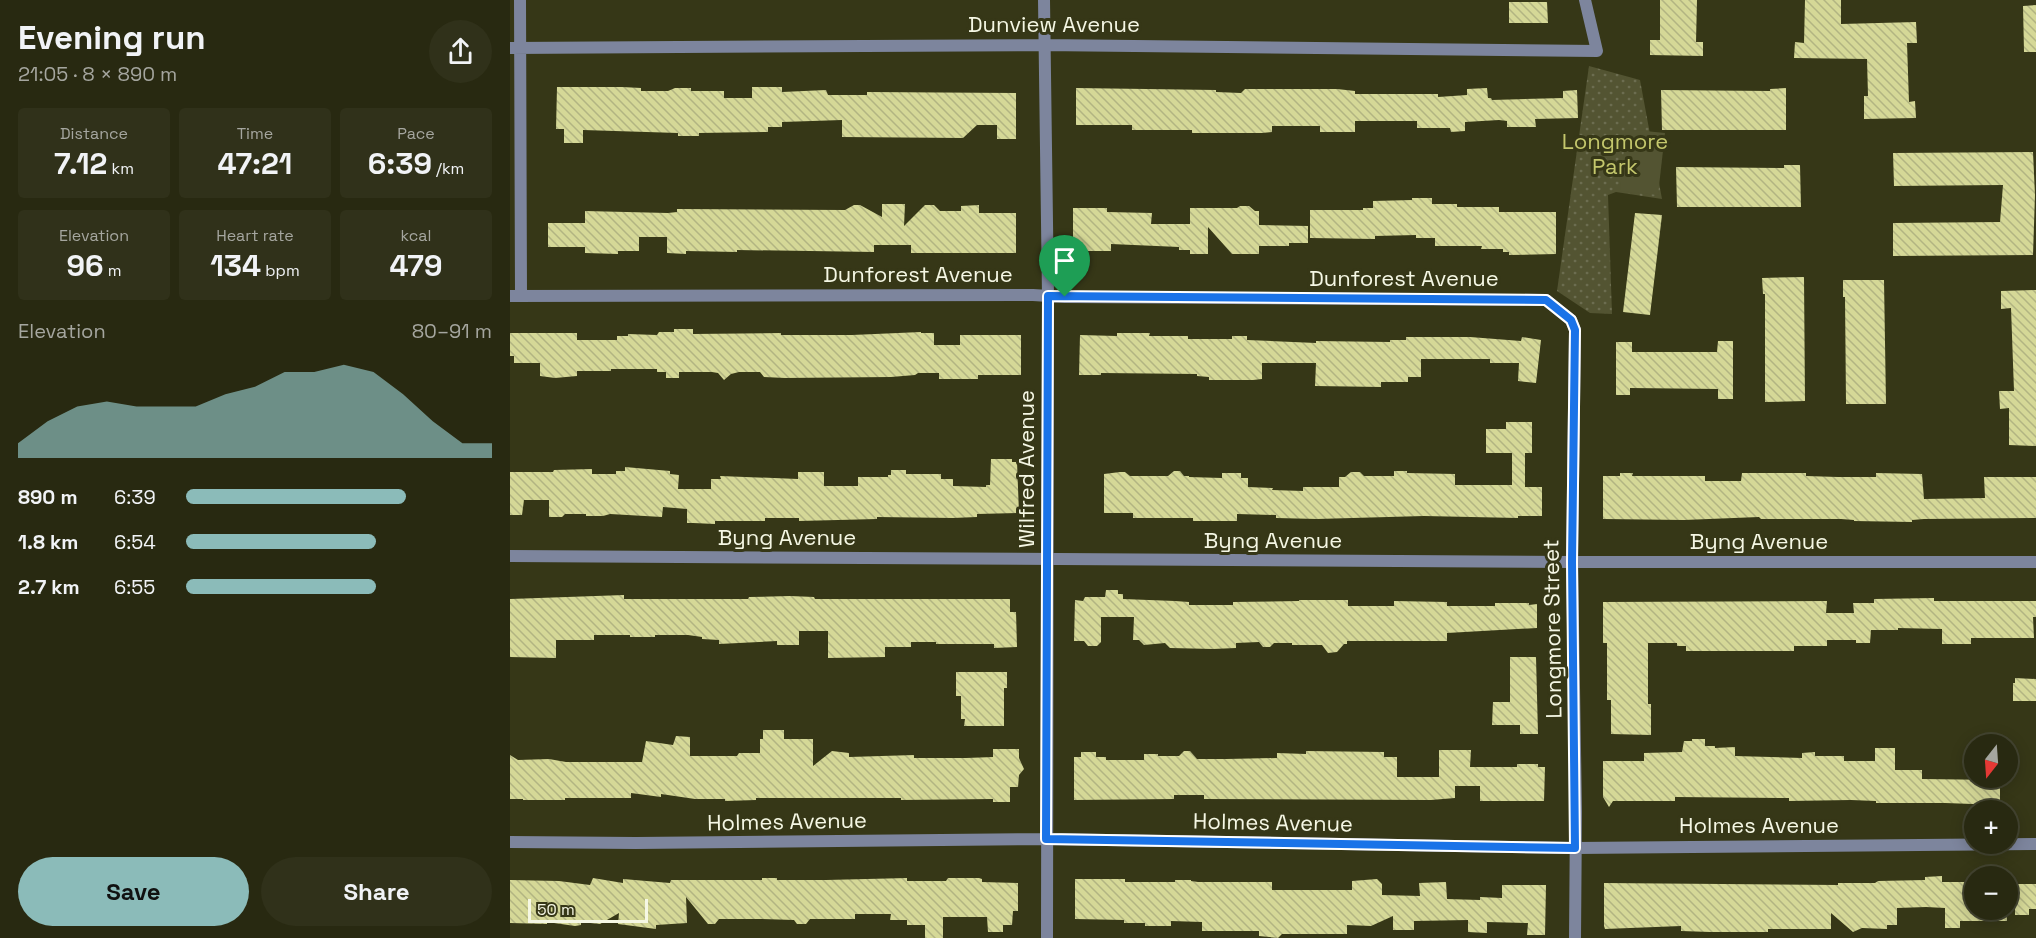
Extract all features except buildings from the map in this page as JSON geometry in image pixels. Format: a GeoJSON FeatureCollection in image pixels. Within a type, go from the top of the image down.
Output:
{"type":"FeatureCollection","features":[{"type":"Feature","properties":{"kind":"street"},"geometry":{"type":"LineString","coordinates":[[516,296],[515,48],[520,0]]}},
{"type":"Feature","properties":{"kind":"street","name":"Wilfred Avenue"},"geometry":{"type":"LineString","coordinates":[[1044,0],[1048,296],[1047,938]]}},
{"type":"Feature","properties":{"kind":"street","name":"Dunview Avenue"},"geometry":{"type":"LineString","coordinates":[[515,48],[1043,45],[1597,51],[1585,0]]}},
{"type":"Feature","properties":{"kind":"street","name":"Dunforest Avenue"},"geometry":{"type":"LineString","coordinates":[[516,296],[1048,296],[1546,300],[1571,320]]}},
{"type":"Feature","properties":{"kind":"street","name":"Longmore Street"},"geometry":{"type":"LineString","coordinates":[[1571,320],[1575,330],[1572,562],[1575,938]]}},
{"type":"Feature","properties":{"kind":"street","name":"Byng Avenue"},"geometry":{"type":"LineString","coordinates":[[510,556],[1047,560],[2036,562]]}},
{"type":"Feature","properties":{"kind":"street","name":"Holmes Avenue"},"geometry":{"type":"LineString","coordinates":[[510,842],[1046,839],[1575,848],[2036,844]]}},
{"type":"Feature","properties":{"kind":"green space","name":"Longmore Park"},"geometry":{"type":"Polygon","coordinates":[[[1589,66],[1640,80],[1662,199],[1616,192],[1608,195],[1612,314],[1590,313],[1557,291],[1589,66]]]}},
{"type":"Feature","properties":{"kind":"green space"},"geometry":{"type":"Polygon","coordinates":[[[1626,129],[1665,133],[1658,195],[1620,191],[1626,129]]]}},
{"type":"Feature","properties":{"kind":"route"},"geometry":{"type":"LineString","coordinates":[[1048,296],[1065,297],[1546,300],[1571,320],[1575,330],[1572,562],[1575,848],[1046,839],[1048,296]]}}]}
